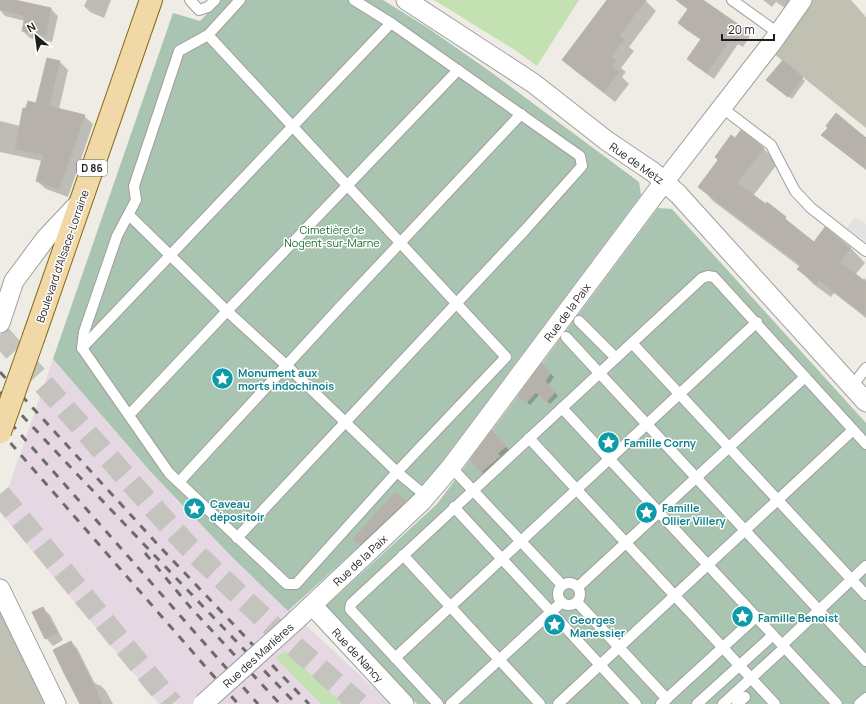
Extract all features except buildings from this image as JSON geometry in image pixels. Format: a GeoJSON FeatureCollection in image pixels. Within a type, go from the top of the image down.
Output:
{"type":"FeatureCollection","features":[{"type":"Feature","properties":{"kind":"main road","name":"Boulevard d'Alsace-Lorraine"},"geometry":{"type":"LineString","coordinates":[[0,432],[151,0]]}},
{"type":"Feature","properties":{"kind":"street","name":"Rue de Metz"},"geometry":{"type":"LineString","coordinates":[[406,0],[533,83],[607,141],[647,168],[678,194],[866,402]]}},
{"type":"Feature","properties":{"kind":"street","name":"Rue de la Paix"},"geometry":{"type":"LineString","coordinates":[[312,605],[422,501],[451,466],[802,0]]}},
{"type":"Feature","properties":{"kind":"street"},"geometry":{"type":"LineString","coordinates":[[0,323],[14,281],[46,238],[81,201]]}},
{"type":"Feature","properties":{"kind":"street"},"geometry":{"type":"LineString","coordinates":[[0,589],[56,704]]}},
{"type":"Feature","properties":{"kind":"street","name":"Rue des Marlières"},"geometry":{"type":"LineString","coordinates":[[203,704],[312,605]]}},
{"type":"Feature","properties":{"kind":"street","name":"Rue de Nancy"},"geometry":{"type":"LineString","coordinates":[[312,605],[404,704]]}},
{"type":"Feature","properties":{"kind":"lane"},"geometry":{"type":"LineString","coordinates":[[190,0],[199,10],[208,7],[215,0]]}},
{"type":"Feature","properties":{"kind":"lane"},"geometry":{"type":"LineString","coordinates":[[208,35],[506,357],[397,472],[296,584],[287,584],[169,473],[82,348],[84,332],[117,236],[136,200],[134,186],[179,51],[208,35],[240,0]]}},
{"type":"Feature","properties":{"kind":"lane"},"geometry":{"type":"LineString","coordinates":[[237,538],[525,230],[582,166],[580,156],[391,23],[354,0]]}},
{"type":"Feature","properties":{"kind":"lane"},"geometry":{"type":"LineString","coordinates":[[732,0],[778,33]]}},
{"type":"Feature","properties":{"kind":"lane"},"geometry":{"type":"LineString","coordinates":[[82,348],[391,23]]}},
{"type":"Feature","properties":{"kind":"lane"},"geometry":{"type":"LineString","coordinates":[[129,415],[458,70]]}},
{"type":"Feature","properties":{"kind":"lane"},"geometry":{"type":"LineString","coordinates":[[721,107],[771,145],[795,191],[811,208],[866,251]]}},
{"type":"Feature","properties":{"kind":"lane"},"geometry":{"type":"LineString","coordinates":[[179,482],[286,365],[521,114]]}},
{"type":"Feature","properties":{"kind":"lane"},"geometry":{"type":"LineString","coordinates":[[129,215],[227,311],[286,365],[397,472],[426,496]]}},
{"type":"Feature","properties":{"kind":"lane"},"geometry":{"type":"LineString","coordinates":[[438,704],[350,609],[351,604],[702,278],[708,276],[714,277],[757,322],[866,444]]}},
{"type":"Feature","properties":{"kind":"lane"},"geometry":{"type":"LineString","coordinates":[[579,321],[616,358]]}},
{"type":"Feature","properties":{"kind":"lane"},"geometry":{"type":"LineString","coordinates":[[395,658],[451,608],[757,322]]}},
{"type":"Feature","properties":{"kind":"lane"},"geometry":{"type":"LineString","coordinates":[[566,337],[866,660]]}},
{"type":"Feature","properties":{"kind":"lane"},"geometry":{"type":"LineString","coordinates":[[632,343],[866,595]]}},
{"type":"Feature","properties":{"kind":"lane"},"geometry":{"type":"LineString","coordinates":[[852,386],[866,368]]}},
{"type":"Feature","properties":{"kind":"lane"},"geometry":{"type":"LineString","coordinates":[[578,587],[805,377]]}},
{"type":"Feature","properties":{"kind":"lane"},"geometry":{"type":"LineString","coordinates":[[562,408],[837,704]]}},
{"type":"Feature","properties":{"kind":"lane"},"geometry":{"type":"LineString","coordinates":[[558,704],[853,430]]}},
{"type":"Feature","properties":{"kind":"lane"},"geometry":{"type":"LineString","coordinates":[[529,438],[775,704]]}},
{"type":"Feature","properties":{"kind":"lane"},"geometry":{"type":"LineString","coordinates":[[451,466],[562,585]]}},
{"type":"Feature","properties":{"kind":"lane"},"geometry":{"type":"LineString","coordinates":[[454,507],[636,704]]}},
{"type":"Feature","properties":{"kind":"lane"},"geometry":{"type":"LineString","coordinates":[[403,555],[540,704]]}},
{"type":"Feature","properties":{"kind":"lane"},"geometry":{"type":"LineString","coordinates":[[723,704],[866,566]]}},
{"type":"Feature","properties":{"kind":"lane"},"geometry":{"type":"LineString","coordinates":[[572,583],[578,587],[580,597],[577,602],[572,605],[567,605],[559,599],[558,592],[562,585],[572,583]]}},
{"type":"Feature","properties":{"kind":"lane"},"geometry":{"type":"LineString","coordinates":[[451,704],[562,602]]}},
{"type":"Feature","properties":{"kind":"lane"},"geometry":{"type":"LineString","coordinates":[[577,602],[619,647],[664,701],[756,617]]}},
{"type":"Feature","properties":{"kind":"lane"},"geometry":{"type":"LineString","coordinates":[[697,704],[773,635]]}},
{"type":"Feature","properties":{"kind":"lane"},"geometry":{"type":"LineString","coordinates":[[737,704],[745,697]]}},
{"type":"Feature","properties":{"kind":"lane"},"geometry":{"type":"LineString","coordinates":[[859,704],[866,698]]}},
{"type":"Feature","properties":{"kind":"shaded area"},"geometry":{"type":"Polygon","coordinates":[[[813,0],[851,0],[866,17],[866,128],[773,53],[813,0]]]}},
{"type":"Feature","properties":{"kind":"shaded area"},"geometry":{"type":"Polygon","coordinates":[[[855,217],[866,224],[866,242],[847,228],[855,217]]]}},
{"type":"Feature","properties":{"kind":"shaded area"},"geometry":{"type":"Polygon","coordinates":[[[53,359],[150,471],[231,556],[391,704],[159,704],[0,512],[53,359]]]}},
{"type":"Feature","properties":{"kind":"shaded area"},"geometry":{"type":"Polygon","coordinates":[[[0,604],[47,704],[0,704],[0,604]]]}},
{"type":"Feature","properties":{"kind":"green space","name":"Cimetière de Nogent-sur-Marne"},"geometry":{"type":"Polygon","coordinates":[[[221,0],[383,0],[428,28],[488,70],[639,182],[641,195],[420,491],[288,611],[231,556],[150,471],[53,359],[173,13],[200,21],[221,0]]]}},
{"type":"Feature","properties":{"kind":"green space"},"geometry":{"type":"Polygon","coordinates":[[[434,0],[579,0],[537,66],[515,50],[434,0]]]}},
{"type":"Feature","properties":{"kind":"green space"},"geometry":{"type":"Polygon","coordinates":[[[658,208],[672,209],[866,423],[866,704],[417,704],[326,606],[437,504],[658,208]]]}},
{"type":"Feature","properties":{"kind":"green space"},"geometry":{"type":"Polygon","coordinates":[[[285,651],[343,704],[321,704],[276,658],[285,651]]]}},
{"type":"Feature","properties":{"kind":"tunnel"},"geometry":{"type":"LineString","coordinates":[[0,335],[188,546],[273,627],[359,704]]}},
{"type":"Feature","properties":{"kind":"tunnel"},"geometry":{"type":"LineString","coordinates":[[0,494],[172,704]]}},
{"type":"Feature","properties":{"kind":"railway"},"geometry":{"type":"LineString","coordinates":[[0,372],[161,548],[309,704]]}},
{"type":"Feature","properties":{"kind":"railway"},"geometry":{"type":"LineString","coordinates":[[0,392],[296,704]]}},
{"type":"Feature","properties":{"kind":"railway"},"geometry":{"type":"LineString","coordinates":[[0,411],[258,704]]}},
{"type":"Feature","properties":{"kind":"railway"},"geometry":{"type":"LineString","coordinates":[[0,431],[238,704]]}},
{"type":"Feature","properties":{"kind":"railway"},"geometry":{"type":"LineString","coordinates":[[145,553],[191,608],[280,704]]}},
{"type":"Feature","properties":{"kind":"place","name":"Monument aux morts indochinois"},"geometry":{"type":"Point","coordinates":[222,378]}},
{"type":"Feature","properties":{"kind":"place","name":"Famille Corny"},"geometry":{"type":"Point","coordinates":[608,442]}},
{"type":"Feature","properties":{"kind":"place","name":"Caveau dépositoir"},"geometry":{"type":"Point","coordinates":[194,509]}},
{"type":"Feature","properties":{"kind":"place","name":"Famille Ollier Villery"},"geometry":{"type":"Point","coordinates":[646,513]}},
{"type":"Feature","properties":{"kind":"place","name":"Famille Benoist"},"geometry":{"type":"Point","coordinates":[743,617]}},
{"type":"Feature","properties":{"kind":"place","name":"Georges Manessier"},"geometry":{"type":"Point","coordinates":[554,625]}}]}
